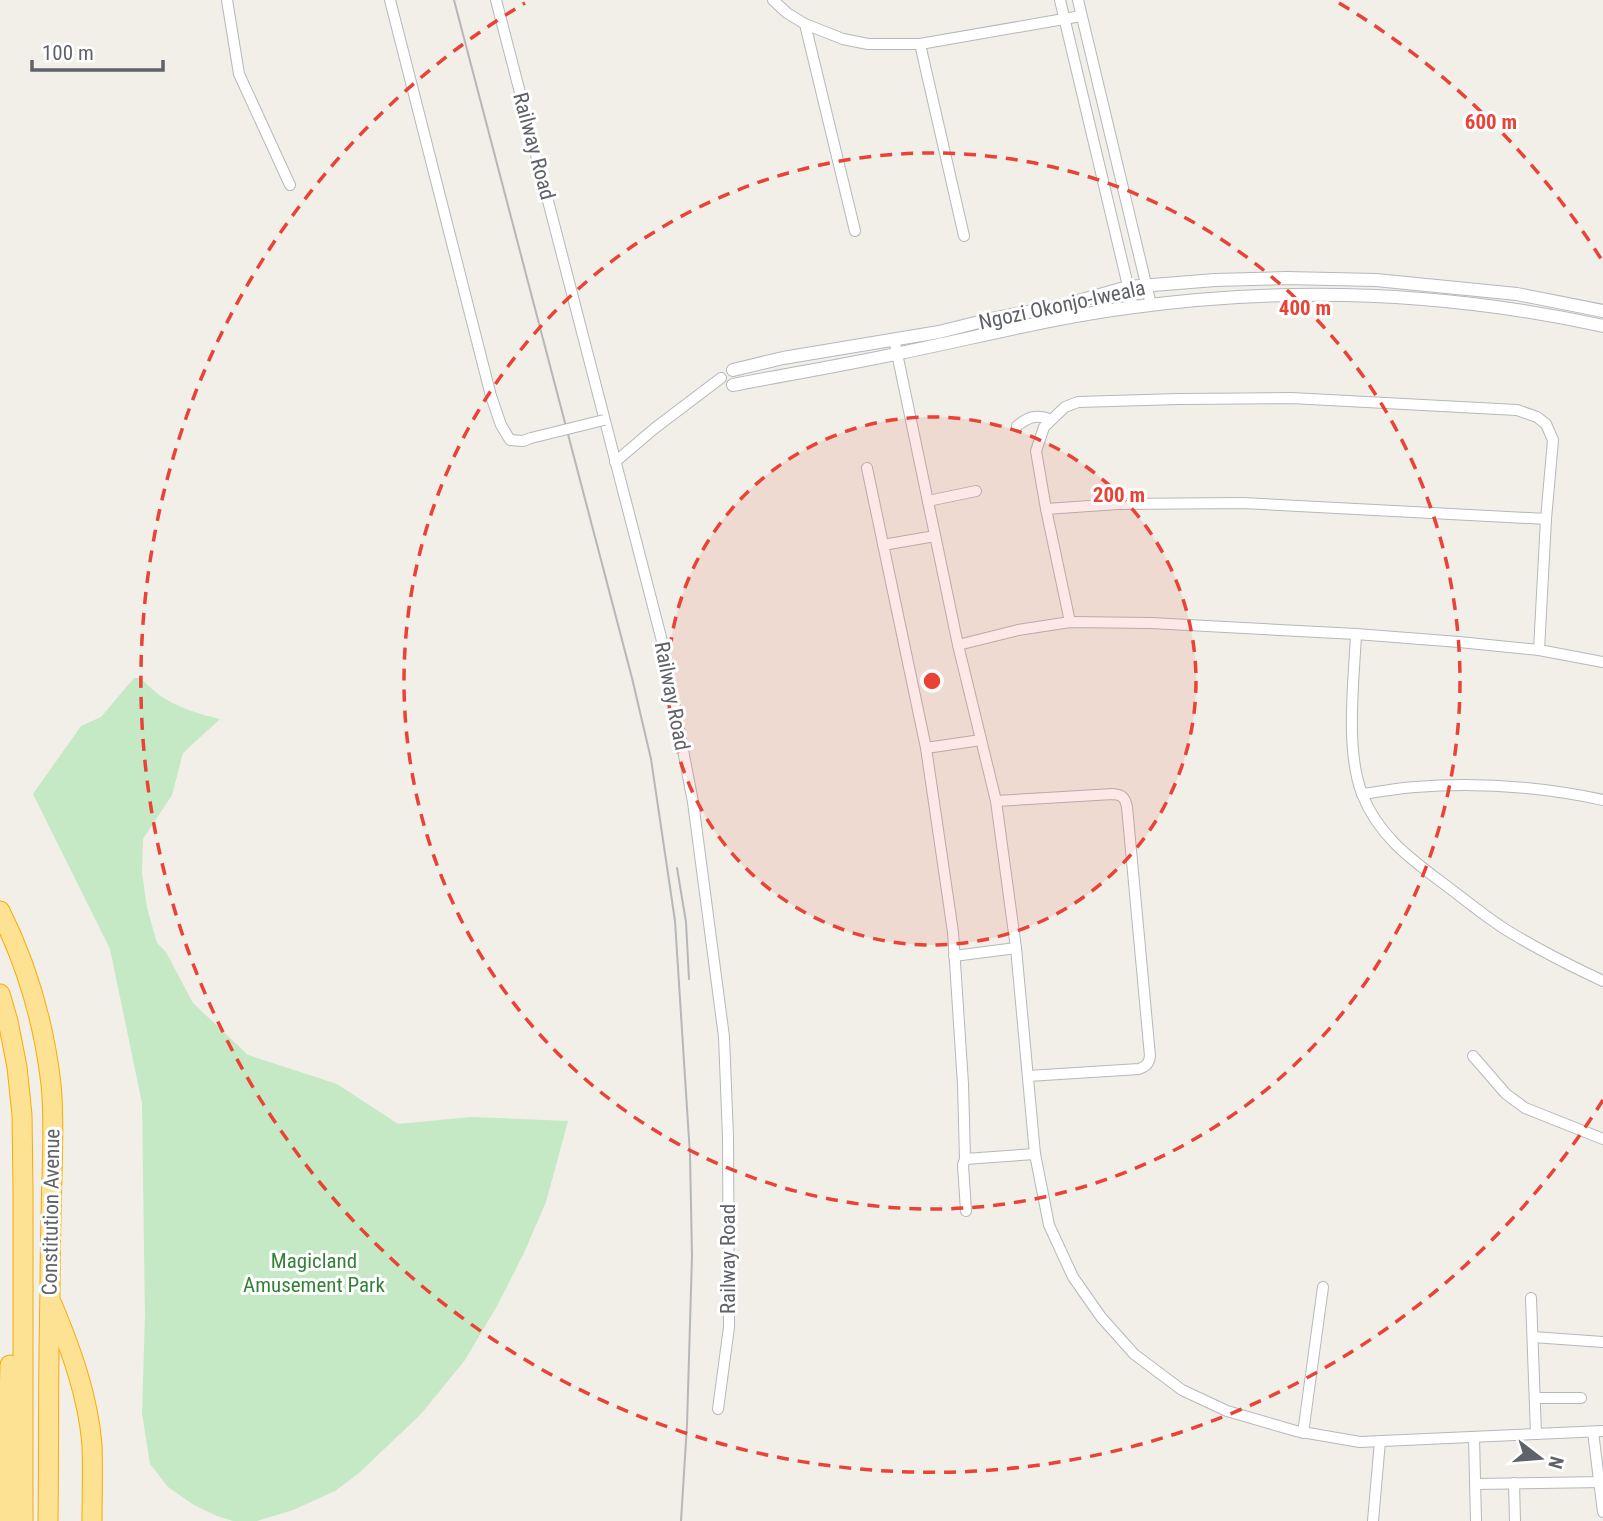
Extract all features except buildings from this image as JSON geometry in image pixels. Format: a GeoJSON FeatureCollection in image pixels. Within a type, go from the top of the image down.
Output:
{"type":"FeatureCollection","features":[{"type":"Feature","properties":{"kind":"highway","name":"Constitution Avenue"},"geometry":{"type":"LineString","coordinates":[[0,911],[15,941],[32,990],[51,1085],[53,1132],[48,1521]]}},
{"type":"Feature","properties":{"kind":"highway","name":"Constitution Avenue"},"geometry":{"type":"LineString","coordinates":[[0,993],[17,1067],[22,1115],[16,1444],[10,1491],[23,1521]]}},
{"type":"Feature","properties":{"kind":"highway"},"geometry":{"type":"LineString","coordinates":[[0,1046],[9,1092],[11,1126],[10,1366],[16,1444]]}},
{"type":"Feature","properties":{"kind":"highway"},"geometry":{"type":"LineString","coordinates":[[50,1297],[78,1369],[92,1444],[92,1521]]}},
{"type":"Feature","properties":{"kind":"highway"},"geometry":{"type":"LineString","coordinates":[[8,1521],[10,1491]]}},
{"type":"Feature","properties":{"kind":"street"},"geometry":{"type":"LineString","coordinates":[[227,0],[239,74],[290,185]]}},
{"type":"Feature","properties":{"kind":"street"},"geometry":{"type":"LineString","coordinates":[[390,0],[501,425],[510,440],[523,441],[604,419]]}},
{"type":"Feature","properties":{"kind":"street","name":"Railway Road"},"geometry":{"type":"LineString","coordinates":[[496,0],[662,641],[693,802],[724,1037],[728,1136],[729,1326],[718,1409]]}},
{"type":"Feature","properties":{"kind":"street"},"geometry":{"type":"LineString","coordinates":[[773,0],[787,13],[806,24],[843,39],[868,44],[920,44],[1081,16]]}},
{"type":"Feature","properties":{"kind":"street"},"geometry":{"type":"LineString","coordinates":[[1060,0],[1133,307]]}},
{"type":"Feature","properties":{"kind":"street"},"geometry":{"type":"LineString","coordinates":[[1078,0],[1150,305]]}},
{"type":"Feature","properties":{"kind":"street"},"geometry":{"type":"LineString","coordinates":[[806,24],[855,231]]}},
{"type":"Feature","properties":{"kind":"street"},"geometry":{"type":"LineString","coordinates":[[920,44],[964,236]]}},
{"type":"Feature","properties":{"kind":"street","name":"Ngozi Okonjo-Iweala"},"geometry":{"type":"LineString","coordinates":[[733,370],[783,358],[939,332],[1064,305],[1128,287],[1215,280],[1376,280],[1517,293],[1603,311]]}},
{"type":"Feature","properties":{"kind":"street","name":"Ngozi Okonjo-Iweala"},"geometry":{"type":"LineString","coordinates":[[733,385],[1067,318],[1133,307],[1214,299],[1349,294],[1417,298],[1501,307],[1603,326]]}},
{"type":"Feature","properties":{"kind":"street"},"geometry":{"type":"LineString","coordinates":[[894,339],[958,645],[996,802],[1016,948],[1035,1154],[1049,1225],[1073,1277],[1101,1317],[1134,1354],[1182,1390],[1227,1411],[1303,1433],[1360,1442],[1598,1432],[1603,1512]]}},
{"type":"Feature","properties":{"kind":"street"},"geometry":{"type":"LineString","coordinates":[[615,462],[721,378],[722,374],[733,370]]}},
{"type":"Feature","properties":{"kind":"street"},"geometry":{"type":"LineString","coordinates":[[721,378],[727,385],[733,385]]}},
{"type":"Feature","properties":{"kind":"street"},"geometry":{"type":"LineString","coordinates":[[1070,622],[1036,451],[1044,426],[1065,407],[1078,402],[1290,398],[1517,410],[1537,417],[1546,424],[1553,440],[1539,650]]}},
{"type":"Feature","properties":{"kind":"street"},"geometry":{"type":"LineString","coordinates":[[1017,426],[1026,418],[1037,415],[1051,419]]}},
{"type":"Feature","properties":{"kind":"street"},"geometry":{"type":"LineString","coordinates":[[867,468],[926,748],[953,932],[963,1084],[966,1211]]}},
{"type":"Feature","properties":{"kind":"street"},"geometry":{"type":"LineString","coordinates":[[928,501],[976,491]]}},
{"type":"Feature","properties":{"kind":"street"},"geometry":{"type":"LineString","coordinates":[[1046,509],[1118,504],[1242,503],[1546,519]]}},
{"type":"Feature","properties":{"kind":"street"},"geometry":{"type":"LineString","coordinates":[[883,545],[935,536]]}},
{"type":"Feature","properties":{"kind":"street"},"geometry":{"type":"LineString","coordinates":[[958,645],[1018,630],[1070,622],[1152,623],[1356,634],[1539,650],[1603,662]]}},
{"type":"Feature","properties":{"kind":"street"},"geometry":{"type":"LineString","coordinates":[[1356,634],[1352,726],[1356,774],[1362,794],[1384,833],[1417,864],[1510,932],[1568,965],[1603,981]]}},
{"type":"Feature","properties":{"kind":"street"},"geometry":{"type":"LineString","coordinates":[[926,748],[981,740]]}},
{"type":"Feature","properties":{"kind":"street"},"geometry":{"type":"LineString","coordinates":[[1362,794],[1412,787],[1468,786],[1526,789],[1603,800]]}},
{"type":"Feature","properties":{"kind":"street"},"geometry":{"type":"LineString","coordinates":[[996,802],[1113,794],[1125,799],[1127,807],[1149,1063],[1139,1069],[1028,1076]]}},
{"type":"Feature","properties":{"kind":"street"},"geometry":{"type":"LineString","coordinates":[[954,956],[1016,948]]}},
{"type":"Feature","properties":{"kind":"street"},"geometry":{"type":"LineString","coordinates":[[1473,1056],[1506,1094],[1525,1108],[1603,1139]]}},
{"type":"Feature","properties":{"kind":"street"},"geometry":{"type":"LineString","coordinates":[[965,1158],[1035,1154]]}},
{"type":"Feature","properties":{"kind":"street"},"geometry":{"type":"LineString","coordinates":[[1303,1433],[1324,1287]]}},
{"type":"Feature","properties":{"kind":"street"},"geometry":{"type":"LineString","coordinates":[[1531,1298],[1536,1434]]}},
{"type":"Feature","properties":{"kind":"street"},"geometry":{"type":"LineString","coordinates":[[1533,1337],[1603,1342]]}},
{"type":"Feature","properties":{"kind":"street"},"geometry":{"type":"LineString","coordinates":[[1535,1398],[1581,1398]]}},
{"type":"Feature","properties":{"kind":"street"},"geometry":{"type":"LineString","coordinates":[[1474,1437],[1476,1521]]}},
{"type":"Feature","properties":{"kind":"street"},"geometry":{"type":"LineString","coordinates":[[1373,1521],[1380,1441]]}},
{"type":"Feature","properties":{"kind":"street"},"geometry":{"type":"LineString","coordinates":[[1475,1484],[1601,1482]]}},
{"type":"Feature","properties":{"kind":"street"},"geometry":{"type":"LineString","coordinates":[[1514,1483],[1515,1521]]}},
{"type":"Feature","properties":{"kind":"green space","name":"Magicland Amusement Park"},"geometry":{"type":"Polygon","coordinates":[[[134,678],[141,678],[158,694],[177,705],[220,719],[183,753],[172,795],[143,839],[142,873],[147,908],[157,943],[166,952],[193,1003],[248,1055],[337,1084],[398,1124],[471,1117],[568,1121],[546,1202],[497,1306],[465,1360],[421,1414],[359,1473],[335,1491],[293,1510],[257,1521],[233,1521],[194,1505],[168,1487],[150,1464],[142,1413],[145,1316],[142,1103],[110,949],[33,794],[81,726],[101,717],[134,678]]]}},
{"type":"Feature","properties":{"kind":"tram line"},"geometry":{"type":"LineString","coordinates":[[454,0],[651,759],[675,921],[690,1155],[692,1256],[681,1521]]}},
{"type":"Feature","properties":{"kind":"tram line"},"geometry":{"type":"LineString","coordinates":[[677,868],[686,922],[689,979]]}}]}
